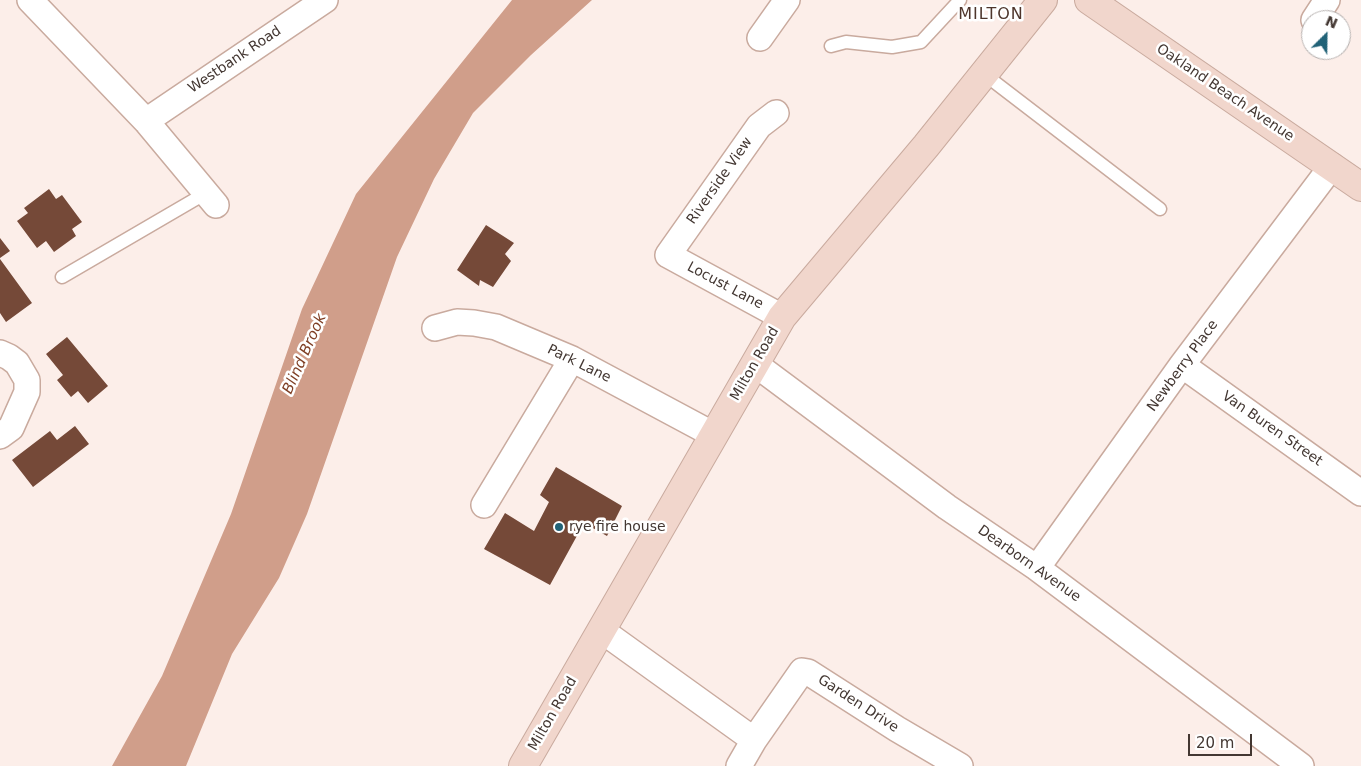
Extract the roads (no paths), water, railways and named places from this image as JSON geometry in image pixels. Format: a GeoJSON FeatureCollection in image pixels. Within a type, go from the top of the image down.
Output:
{"type":"FeatureCollection","features":[{"type":"Feature","properties":{"kind":"street"},"geometry":{"type":"LineString","coordinates":[[30,0],[146,121],[211,199]]}},
{"type":"Feature","properties":{"kind":"street","name":"Westbank Road"},"geometry":{"type":"LineString","coordinates":[[146,121],[325,0]]}},
{"type":"Feature","properties":{"kind":"street"},"geometry":{"type":"LineString","coordinates":[[760,38],[787,0]]}},
{"type":"Feature","properties":{"kind":"street","name":"Milton Road"},"geometry":{"type":"LineString","coordinates":[[523,766],[782,317],[926,146],[1043,0]]}},
{"type":"Feature","properties":{"kind":"street","name":"Oakland Beach Avenue"},"geometry":{"type":"LineString","coordinates":[[1089,0],[1361,187]]}},
{"type":"Feature","properties":{"kind":"street","name":"Riverside View"},"geometry":{"type":"LineString","coordinates":[[668,255],[759,126],[776,112]]}},
{"type":"Feature","properties":{"kind":"street","name":"Newberry Place"},"geometry":{"type":"LineString","coordinates":[[1037,568],[1182,366],[1332,166]]}},
{"type":"Feature","properties":{"kind":"street","name":"Locust Lane"},"geometry":{"type":"LineString","coordinates":[[668,255],[782,317]]}},
{"type":"Feature","properties":{"kind":"street","name":"Park Lane"},"geometry":{"type":"LineString","coordinates":[[435,328],[458,322],[496,327],[572,359],[714,435]]}},
{"type":"Feature","properties":{"kind":"street"},"geometry":{"type":"LineString","coordinates":[[0,353],[17,363],[27,380],[27,392],[11,428],[0,436]]}},
{"type":"Feature","properties":{"kind":"street"},"geometry":{"type":"LineString","coordinates":[[484,506],[572,359]]}},
{"type":"Feature","properties":{"kind":"street","name":"Dearborn Avenue"},"geometry":{"type":"LineString","coordinates":[[755,364],[947,507],[1037,568],[1301,766]]}},
{"type":"Feature","properties":{"kind":"street","name":"Van Buren Street"},"geometry":{"type":"LineString","coordinates":[[1182,366],[1361,493]]}},
{"type":"Feature","properties":{"kind":"street"},"geometry":{"type":"LineString","coordinates":[[602,630],[754,740]]}},
{"type":"Feature","properties":{"kind":"street","name":"Garden Drive"},"geometry":{"type":"LineString","coordinates":[[739,766],[754,740],[802,671],[808,672],[897,729],[960,766]]}},
{"type":"Feature","properties":{"kind":"lane"},"geometry":{"type":"LineString","coordinates":[[831,46],[846,42],[892,47],[921,42],[960,0]]}},
{"type":"Feature","properties":{"kind":"lane"},"geometry":{"type":"LineString","coordinates":[[984,74],[1160,209]]}},
{"type":"Feature","properties":{"kind":"lane"},"geometry":{"type":"LineString","coordinates":[[62,277],[211,199]]}},
{"type":"Feature","properties":{"kind":"water","name":"Blind Brook"},"geometry":{"type":"Polygon","coordinates":[[[512,0],[592,0],[531,55],[473,113],[434,179],[397,257],[307,514],[279,578],[232,654],[186,766],[112,766],[162,676],[231,514],[302,309],[356,194],[512,0]]]}},
{"type":"Feature","properties":{"kind":"place","name":"rye fire house"},"geometry":{"type":"Point","coordinates":[559,527]}},
{"type":"Feature","properties":{"kind":"district","name":"MILTON"},"geometry":{"type":"Point","coordinates":[991,15]}}]}
